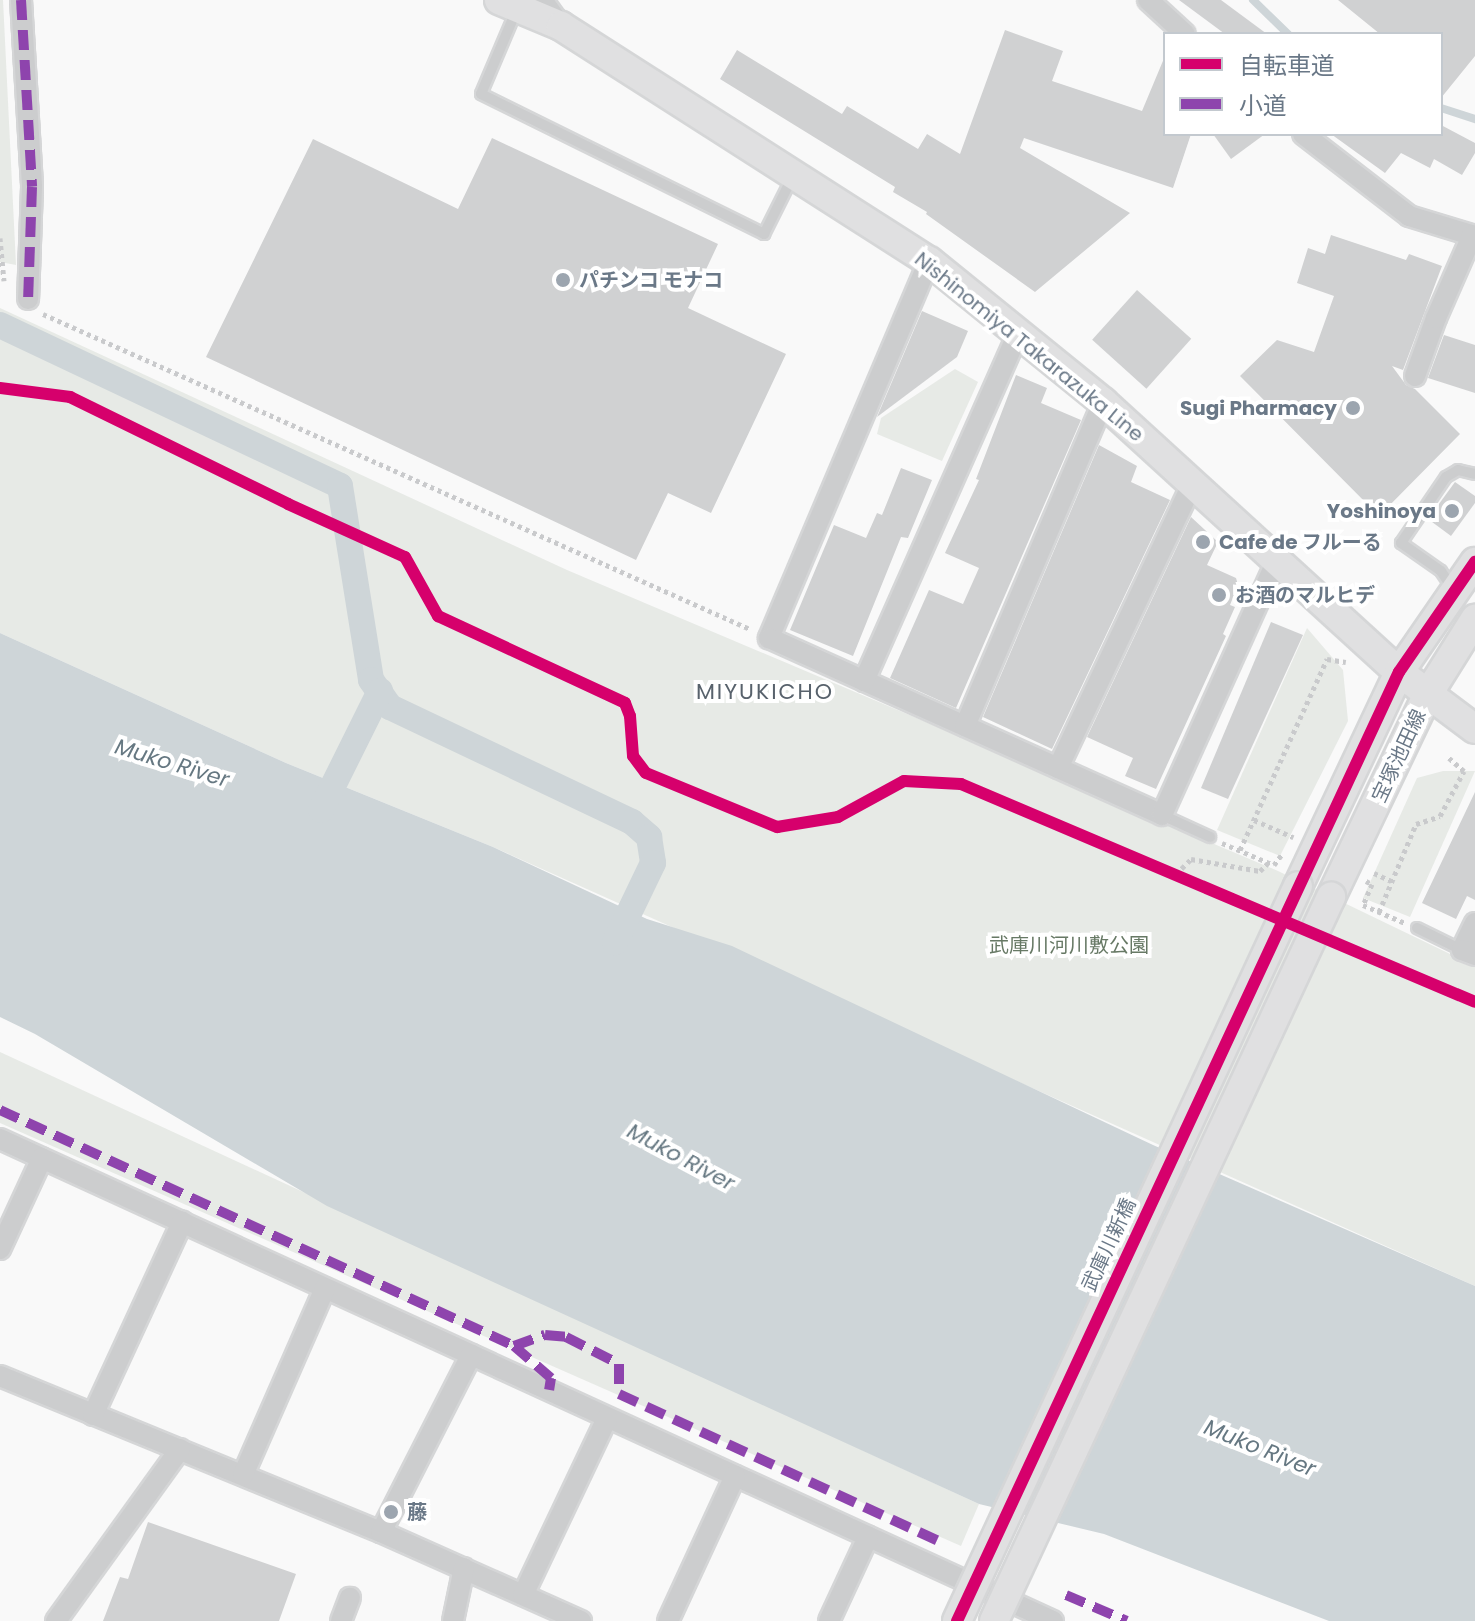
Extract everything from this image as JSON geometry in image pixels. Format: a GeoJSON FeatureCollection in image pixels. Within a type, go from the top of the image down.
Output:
{"type":"FeatureCollection","features":[{"type":"Feature","properties":{"kind":"street"},"geometry":{"type":"LineString","coordinates":[[21,0],[32,187],[28,299]]}},
{"type":"Feature","properties":{"kind":"street"},"geometry":{"type":"LineString","coordinates":[[1148,0],[1183,32]]}},
{"type":"Feature","properties":{"kind":"street","name":"Nishinomiya Takarazuka Line"},"geometry":{"type":"LineString","coordinates":[[520,3],[561,26],[929,261],[1103,402],[1399,672],[1475,729]]}},
{"type":"Feature","properties":{"kind":"street"},"geometry":{"type":"LineString","coordinates":[[1306,136],[1409,216],[1474,236],[1436,318],[1415,376]]}},
{"type":"Feature","properties":{"kind":"street"},"geometry":{"type":"LineString","coordinates":[[929,261],[769,638],[1162,815],[1276,563]]}},
{"type":"Feature","properties":{"kind":"street"},"geometry":{"type":"LineString","coordinates":[[864,681],[1018,334]]}},
{"type":"Feature","properties":{"kind":"street"},"geometry":{"type":"LineString","coordinates":[[965,726],[1103,402]]}},
{"type":"Feature","properties":{"kind":"street"},"geometry":{"type":"LineString","coordinates":[[1058,768],[1192,484]]}},
{"type":"Feature","properties":{"kind":"street","name":"武庫川新橋"},"geometry":{"type":"LineString","coordinates":[[957,1621],[1399,672],[1475,562]]}},
{"type":"Feature","properties":{"kind":"street","name":"宝塚池田線"},"geometry":{"type":"LineString","coordinates":[[994,1621],[1428,694],[1475,619]]}},
{"type":"Feature","properties":{"kind":"street"},"geometry":{"type":"LineString","coordinates":[[1469,952],[1475,923]]}},
{"type":"Feature","properties":{"kind":"street"},"geometry":{"type":"LineString","coordinates":[[0,1139],[1053,1621]]}},
{"type":"Feature","properties":{"kind":"street"},"geometry":{"type":"LineString","coordinates":[[0,1249],[42,1158]]}},
{"type":"Feature","properties":{"kind":"street"},"geometry":{"type":"LineString","coordinates":[[93,1415],[182,1222]]}},
{"type":"Feature","properties":{"kind":"street"},"geometry":{"type":"LineString","coordinates":[[243,1475],[325,1288]]}},
{"type":"Feature","properties":{"kind":"street"},"geometry":{"type":"LineString","coordinates":[[381,1532],[471,1355]]}},
{"type":"Feature","properties":{"kind":"street"},"geometry":{"type":"LineString","coordinates":[[0,1376],[381,1532],[581,1621]]}},
{"type":"Feature","properties":{"kind":"street"},"geometry":{"type":"LineString","coordinates":[[523,1595],[607,1418]]}},
{"type":"Feature","properties":{"kind":"street"},"geometry":{"type":"LineString","coordinates":[[56,1621],[180,1449]]}},
{"type":"Feature","properties":{"kind":"street"},"geometry":{"type":"LineString","coordinates":[[668,1621],[735,1476]]}},
{"type":"Feature","properties":{"kind":"street"},"geometry":{"type":"LineString","coordinates":[[829,1621],[868,1537]]}},
{"type":"Feature","properties":{"kind":"street"},"geometry":{"type":"LineString","coordinates":[[453,1621],[464,1568]]}},
{"type":"Feature","properties":{"kind":"street"},"geometry":{"type":"LineString","coordinates":[[341,1621],[350,1598]]}},
{"type":"Feature","properties":{"kind":"lane"},"geometry":{"type":"LineString","coordinates":[[520,3],[481,94],[764,234],[794,174]]}},
{"type":"Feature","properties":{"kind":"lane"},"geometry":{"type":"LineString","coordinates":[[1455,591],[1441,571],[1401,543],[1446,477],[1458,470],[1475,474]]}},
{"type":"Feature","properties":{"kind":"lane"},"geometry":{"type":"LineString","coordinates":[[1162,815],[1210,837]]}},
{"type":"Feature","properties":{"kind":"lane"},"geometry":{"type":"LineString","coordinates":[[1417,928],[1469,952]]}},
{"type":"Feature","properties":{"kind":"path"},"geometry":{"type":"LineString","coordinates":[[0,238],[5,287]]}},
{"type":"Feature","properties":{"kind":"path"},"geometry":{"type":"LineString","coordinates":[[28,299],[46,318],[769,638]]}},
{"type":"Feature","properties":{"kind":"path"},"geometry":{"type":"LineString","coordinates":[[1240,850],[1327,659],[1346,662]]}},
{"type":"Feature","properties":{"kind":"path"},"geometry":{"type":"LineString","coordinates":[[1379,912],[1416,824],[1440,816],[1464,771],[1448,757]]}},
{"type":"Feature","properties":{"kind":"path"},"geometry":{"type":"LineString","coordinates":[[1254,820],[1296,838]]}},
{"type":"Feature","properties":{"kind":"path"},"geometry":{"type":"LineString","coordinates":[[1176,874],[1191,859],[1260,871],[1271,864],[1210,837]]}},
{"type":"Feature","properties":{"kind":"path"},"geometry":{"type":"LineString","coordinates":[[1162,868],[1190,880]]}},
{"type":"Feature","properties":{"kind":"path"},"geometry":{"type":"LineString","coordinates":[[1374,873],[1392,881]]}},
{"type":"Feature","properties":{"kind":"path"},"geometry":{"type":"LineString","coordinates":[[1372,884],[1363,905],[1417,928]]}},
{"type":"Feature","properties":{"kind":"green space"},"geometry":{"type":"Polygon","coordinates":[[[0,0],[3,0],[16,265],[0,262],[0,0]]]}},
{"type":"Feature","properties":{"kind":"green space","name":"武庫川河川敷公園"},"geometry":{"type":"Polygon","coordinates":[[[0,308],[567,570],[1278,871],[1475,966],[1475,1286],[493,847],[286,763],[0,633],[0,308]]]}},
{"type":"Feature","properties":{"kind":"green space"},"geometry":{"type":"Polygon","coordinates":[[[955,369],[978,382],[942,461],[877,434],[881,418],[955,369]]]}},
{"type":"Feature","properties":{"kind":"green space"},"geometry":{"type":"Polygon","coordinates":[[[1307,628],[1343,670],[1348,721],[1280,856],[1217,830],[1307,628]]]}},
{"type":"Feature","properties":{"kind":"green space"},"geometry":{"type":"Polygon","coordinates":[[[1443,771],[1475,771],[1410,917],[1363,898],[1417,778],[1443,771]]]}},
{"type":"Feature","properties":{"kind":"green space"},"geometry":{"type":"Polygon","coordinates":[[[0,1052],[979,1504],[961,1546],[0,1123],[0,1052]]]}},
{"type":"Feature","properties":{"kind":"water","name":"Muko River"},"geometry":{"type":"Polygon","coordinates":[[[0,633],[286,763],[493,847],[647,919],[732,946],[1153,1145],[1475,1286],[1475,1621],[1329,1621],[1104,1534],[979,1504],[327,1206],[35,1034],[0,1017],[0,633]]]}},
{"type":"Feature","properties":{"kind":"building"},"geometry":{"type":"Polygon","coordinates":[[[1179,0],[1221,0],[1264,32],[1222,32],[1179,0]]]}},
{"type":"Feature","properties":{"kind":"building"},"geometry":{"type":"Polygon","coordinates":[[[1338,0],[1475,0],[1475,56],[1443,96],[1443,32],[1378,32],[1338,0]]]}},
{"type":"Feature","properties":{"kind":"building"},"geometry":{"type":"Polygon","coordinates":[[[1005,30],[1063,51],[1052,81],[1142,111],[1163,61],[1163,136],[1190,136],[1173,188],[1024,138],[1020,148],[1130,213],[1035,292],[927,212],[893,192],[895,187],[720,79],[737,50],[842,114],[847,106],[918,149],[927,134],[960,154],[1005,30]]]}},
{"type":"Feature","properties":{"kind":"building"},"geometry":{"type":"Polygon","coordinates":[[[1443,126],[1475,143],[1475,153],[1462,175],[1434,159],[1430,168],[1401,153],[1385,173],[1334,136],[1443,136],[1443,126]]]}},
{"type":"Feature","properties":{"kind":"building"},"geometry":{"type":"Polygon","coordinates":[[[1214,136],[1262,136],[1231,159],[1214,136]]]}},
{"type":"Feature","properties":{"kind":"building"},"geometry":{"type":"Polygon","coordinates":[[[492,138],[718,244],[688,308],[786,354],[711,513],[668,493],[636,560],[206,357],[313,139],[458,209],[492,138]]]}},
{"type":"Feature","properties":{"kind":"building"},"geometry":{"type":"Polygon","coordinates":[[[1331,235],[1406,260],[1409,254],[1442,266],[1403,370],[1392,366],[1406,385],[1415,389],[1460,434],[1379,516],[1240,376],[1277,340],[1314,352],[1334,296],[1297,283],[1308,248],[1325,254],[1331,235]]]}},
{"type":"Feature","properties":{"kind":"building"},"geometry":{"type":"Polygon","coordinates":[[[1137,290],[1191,339],[1146,389],[1092,340],[1137,290]]]}},
{"type":"Feature","properties":{"kind":"building"},"geometry":{"type":"Polygon","coordinates":[[[922,311],[968,331],[957,357],[877,417],[922,311]]]}},
{"type":"Feature","properties":{"kind":"building"},"geometry":{"type":"Polygon","coordinates":[[[1444,335],[1475,345],[1475,393],[1428,378],[1444,335]]]}},
{"type":"Feature","properties":{"kind":"building"},"geometry":{"type":"Polygon","coordinates":[[[1016,375],[1047,388],[1041,403],[1081,420],[956,708],[890,678],[929,590],[963,604],[979,568],[945,553],[979,480],[976,479],[1016,375]]]}},
{"type":"Feature","properties":{"kind":"building"},"geometry":{"type":"Polygon","coordinates":[[[1099,445],[1137,466],[1131,482],[1170,500],[1052,749],[983,717],[1099,445]]]}},
{"type":"Feature","properties":{"kind":"building"},"geometry":{"type":"Polygon","coordinates":[[[901,468],[932,480],[908,538],[901,537],[853,656],[790,630],[834,525],[866,538],[877,513],[882,515],[901,468]]]}},
{"type":"Feature","properties":{"kind":"building","name":"Yoshinoya"},"geometry":{"type":"Polygon","coordinates":[[[1455,482],[1475,496],[1475,503],[1451,536],[1428,519],[1455,482]]]}},
{"type":"Feature","properties":{"kind":"building"},"geometry":{"type":"Polygon","coordinates":[[[1191,517],[1218,542],[1207,565],[1236,578],[1238,585],[1230,605],[1235,607],[1223,634],[1226,636],[1156,789],[1125,776],[1133,758],[1087,737],[1191,517]]]}},
{"type":"Feature","properties":{"kind":"building"},"geometry":{"type":"Polygon","coordinates":[[[1271,622],[1303,635],[1228,799],[1201,788],[1271,622]]]}},
{"type":"Feature","properties":{"kind":"building"},"geometry":{"type":"Polygon","coordinates":[[[1475,792],[1475,900],[1467,896],[1456,919],[1422,903],[1475,792]]]}},
{"type":"Feature","properties":{"kind":"building"},"geometry":{"type":"Polygon","coordinates":[[[148,1522],[296,1574],[279,1621],[103,1621],[120,1577],[128,1579],[148,1522]]]}},
{"type":"Feature","properties":{"kind":"waterway"},"geometry":{"type":"LineString","coordinates":[[1253,0],[1286,32]]}},
{"type":"Feature","properties":{"kind":"waterway"},"geometry":{"type":"LineString","coordinates":[[1443,109],[1475,119]]}},
{"type":"Feature","properties":{"kind":"waterway"},"geometry":{"type":"LineString","coordinates":[[0,325],[340,486],[371,680],[390,707],[632,822],[649,837],[653,863],[615,942]]}},
{"type":"Feature","properties":{"kind":"waterway"},"geometry":{"type":"LineString","coordinates":[[321,810],[380,691]]}},
{"type":"Feature","properties":{"kind":"marked path"},"geometry":{"type":"LineString","coordinates":[[21,0],[32,187],[28,299]]}},
{"type":"Feature","properties":{"kind":"marked path"},"geometry":{"type":"LineString","coordinates":[[0,1110],[514,1346],[545,1335],[566,1337],[619,1364],[619,1394],[939,1541]]}},
{"type":"Feature","properties":{"kind":"marked path"},"geometry":{"type":"LineString","coordinates":[[514,1346],[551,1378],[549,1390]]}},
{"type":"Feature","properties":{"kind":"marked path"},"geometry":{"type":"LineString","coordinates":[[1066,1595],[1127,1621]]}},
{"type":"Feature","properties":{"kind":"cycle path"},"geometry":{"type":"LineString","coordinates":[[0,388],[70,397],[288,504],[405,557],[438,616],[625,703],[630,716],[633,756],[646,773],[777,827],[838,817],[904,781],[961,784],[1475,1002]]}},
{"type":"Feature","properties":{"kind":"cycle path"},"geometry":{"type":"LineString","coordinates":[[957,1621],[1399,672],[1475,562]]}},
{"type":"Feature","properties":{"kind":"place","name":"パチンコ モナコ"},"geometry":{"type":"Point","coordinates":[563,280]}},
{"type":"Feature","properties":{"kind":"place","name":"Sugi Pharmacy"},"geometry":{"type":"Point","coordinates":[1353,408]}},
{"type":"Feature","properties":{"kind":"place","name":"Yoshinoya"},"geometry":{"type":"Point","coordinates":[1452,511]}},
{"type":"Feature","properties":{"kind":"place","name":"Cafe de フルーる"},"geometry":{"type":"Point","coordinates":[1203,542]}},
{"type":"Feature","properties":{"kind":"place","name":"お酒のマルヒデ"},"geometry":{"type":"Point","coordinates":[1219,595]}},
{"type":"Feature","properties":{"kind":"place","name":"藤"},"geometry":{"type":"Point","coordinates":[391,1512]}},
{"type":"Feature","properties":{"kind":"district","name":"MIYUKICHO"},"geometry":{"type":"Point","coordinates":[765,692]}}]}
